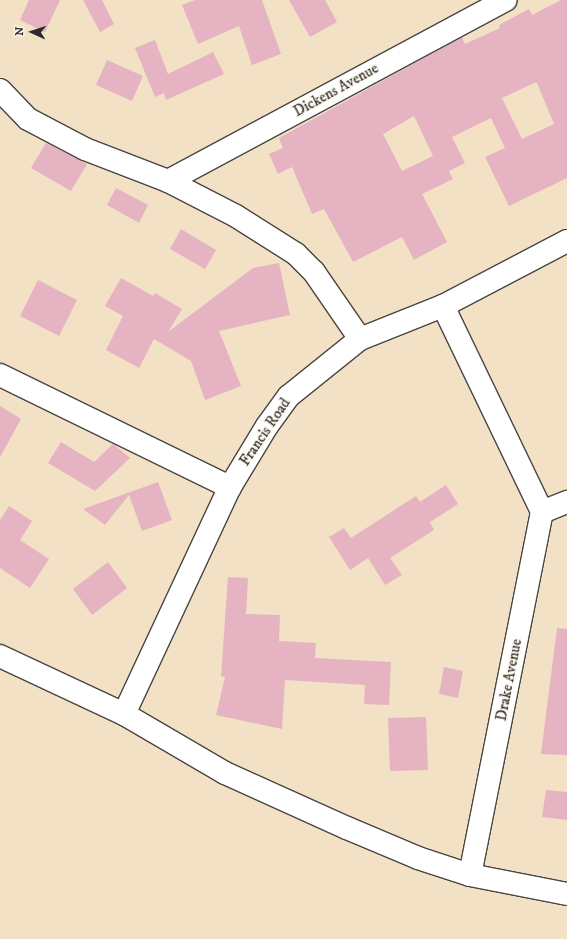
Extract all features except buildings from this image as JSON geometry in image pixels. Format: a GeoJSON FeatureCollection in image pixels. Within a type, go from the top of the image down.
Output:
{"type":"FeatureCollection","features":[{"type":"Feature","properties":{"kind":"street","name":"Dickens Avenue"},"geometry":{"type":"LineString","coordinates":[[168,181],[505,0]]}},
{"type":"Feature","properties":{"kind":"street"},"geometry":{"type":"LineString","coordinates":[[0,90],[14,106],[39,125],[85,149],[168,181],[236,216],[296,254],[314,272],[360,339]]}},
{"type":"Feature","properties":{"kind":"street","name":"Francis Road"},"geometry":{"type":"LineString","coordinates":[[124,714],[230,487],[267,426],[289,396],[360,339],[443,306],[567,241]]}},
{"type":"Feature","properties":{"kind":"street"},"geometry":{"type":"LineString","coordinates":[[443,306],[542,512],[567,502]]}},
{"type":"Feature","properties":{"kind":"street"},"geometry":{"type":"LineString","coordinates":[[0,375],[230,487]]}},
{"type":"Feature","properties":{"kind":"street","name":"Drake Avenue"},"geometry":{"type":"LineString","coordinates":[[470,875],[542,512]]}},
{"type":"Feature","properties":{"kind":"street"},"geometry":{"type":"LineString","coordinates":[[0,656],[124,714],[224,774],[411,855],[470,875],[567,894]]}}]}
